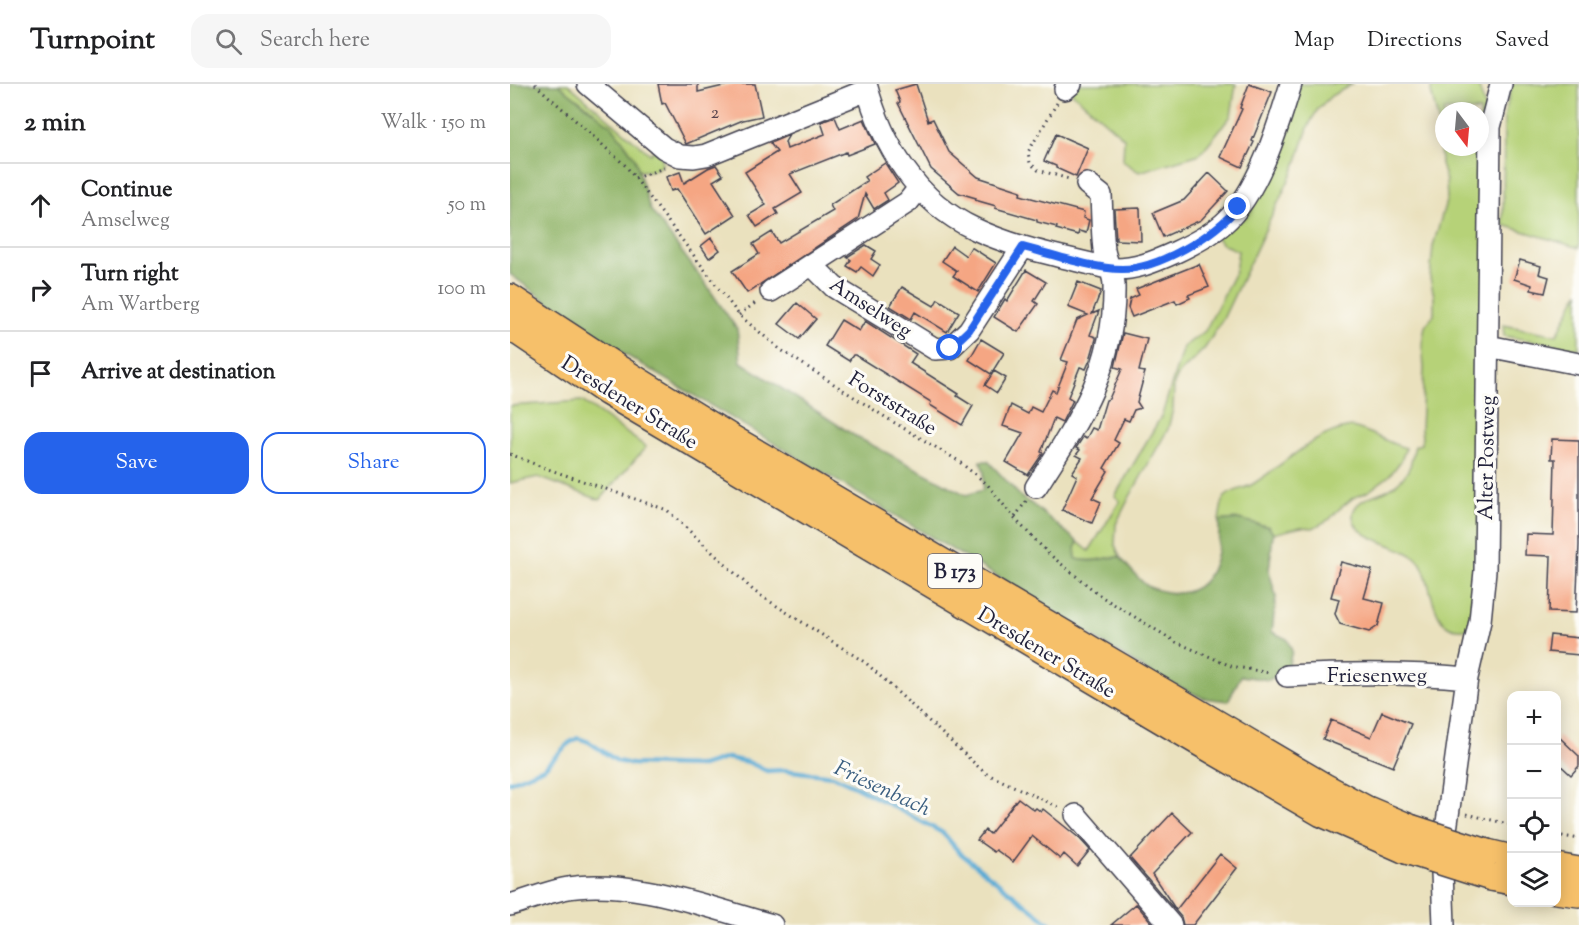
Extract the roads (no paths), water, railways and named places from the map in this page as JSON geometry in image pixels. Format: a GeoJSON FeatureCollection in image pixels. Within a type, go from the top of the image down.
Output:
{"type":"FeatureCollection","features":[{"type":"Feature","properties":{"kind":"main road","name":"B 173"},"geometry":{"type":"LineString","coordinates":[[510,298],[629,376],[946,565],[1365,809],[1408,839],[1500,868]]}},
{"type":"Feature","properties":{"kind":"main road","name":"Dresdener Straße"},"geometry":{"type":"LineString","coordinates":[[510,326],[608,392],[1322,813],[1408,839]]}},
{"type":"Feature","properties":{"kind":"main road"},"geometry":{"type":"LineString","coordinates":[[1561,868],[1579,871]]}},
{"type":"Feature","properties":{"kind":"main road"},"geometry":{"type":"LineString","coordinates":[[1561,891],[1579,893]]}},
{"type":"Feature","properties":{"kind":"street"},"geometry":{"type":"LineString","coordinates":[[588,84],[664,148],[676,154],[694,157],[706,155],[867,87],[885,136],[899,163],[919,188],[950,215],[974,229],[1023,247],[1111,269],[1137,268],[1154,262],[1196,242],[1225,222],[1253,183],[1263,162],[1291,84]]}},
{"type":"Feature","properties":{"kind":"street"},"geometry":{"type":"LineString","coordinates":[[1484,84],[1494,114]]}},
{"type":"Feature","properties":{"kind":"street","name":"Alter Postweg"},"geometry":{"type":"LineString","coordinates":[[1447,923],[1442,872],[1447,819],[1467,678],[1480,621],[1485,571],[1490,127],[1501,84]]}},
{"type":"Feature","properties":{"kind":"street"},"geometry":{"type":"LineString","coordinates":[[1036,487],[1078,421],[1096,386],[1107,349],[1113,315],[1113,275],[1104,252],[1101,195],[1087,184]]}},
{"type":"Feature","properties":{"kind":"street","name":"Amselweg"},"geometry":{"type":"LineString","coordinates":[[771,291],[908,202],[919,188]]}},
{"type":"Feature","properties":{"kind":"street","name":"Amselweg"},"geometry":{"type":"LineString","coordinates":[[812,265],[834,286],[935,349],[950,348],[969,330],[1023,247]]}},
{"type":"Feature","properties":{"kind":"street"},"geometry":{"type":"LineString","coordinates":[[1488,346],[1579,364]]}},
{"type":"Feature","properties":{"kind":"street","name":"Friesenweg"},"geometry":{"type":"LineString","coordinates":[[1287,676],[1417,673],[1467,678]]}},
{"type":"Feature","properties":{"kind":"street"},"geometry":{"type":"LineString","coordinates":[[1077,815],[1171,925]]}},
{"type":"Feature","properties":{"kind":"street"},"geometry":{"type":"LineString","coordinates":[[510,905],[564,889],[606,886],[651,892],[772,925]]}},
{"type":"Feature","properties":{"kind":"waterway","name":"Friesenbach"},"geometry":{"type":"LineString","coordinates":[[510,782],[544,768],[569,743],[578,738],[589,742],[617,761],[631,764],[702,766],[727,758],[748,762],[767,771],[783,770],[833,776],[943,833],[959,852],[1052,925]]}}]}
